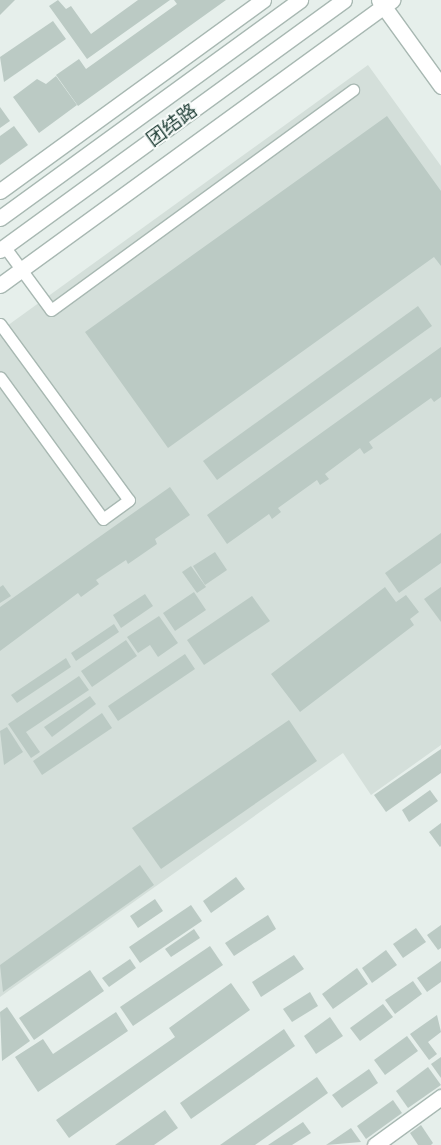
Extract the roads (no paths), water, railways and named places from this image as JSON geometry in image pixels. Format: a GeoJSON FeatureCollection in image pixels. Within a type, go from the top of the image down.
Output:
{"type":"FeatureCollection","features":[{"type":"Feature","properties":{"kind":"main road"},"geometry":{"type":"LineString","coordinates":[[0,191],[263,0]]}},
{"type":"Feature","properties":{"kind":"main road","name":"团结路"},"geometry":{"type":"LineString","coordinates":[[0,218],[300,0]]}},
{"type":"Feature","properties":{"kind":"main road","name":"团结路"},"geometry":{"type":"LineString","coordinates":[[2,248],[344,0]]}},
{"type":"Feature","properties":{"kind":"main road"},"geometry":{"type":"LineString","coordinates":[[0,285],[385,2],[441,86]]}},
{"type":"Feature","properties":{"kind":"main road"},"geometry":{"type":"LineString","coordinates":[[375,1145],[441,1097]]}},
{"type":"Feature","properties":{"kind":"lane"},"geometry":{"type":"LineString","coordinates":[[2,248],[21,269],[51,310],[353,90]]}},
{"type":"Feature","properties":{"kind":"lane"},"geometry":{"type":"LineString","coordinates":[[0,324],[128,500],[103,519],[0,377]]}}]}
